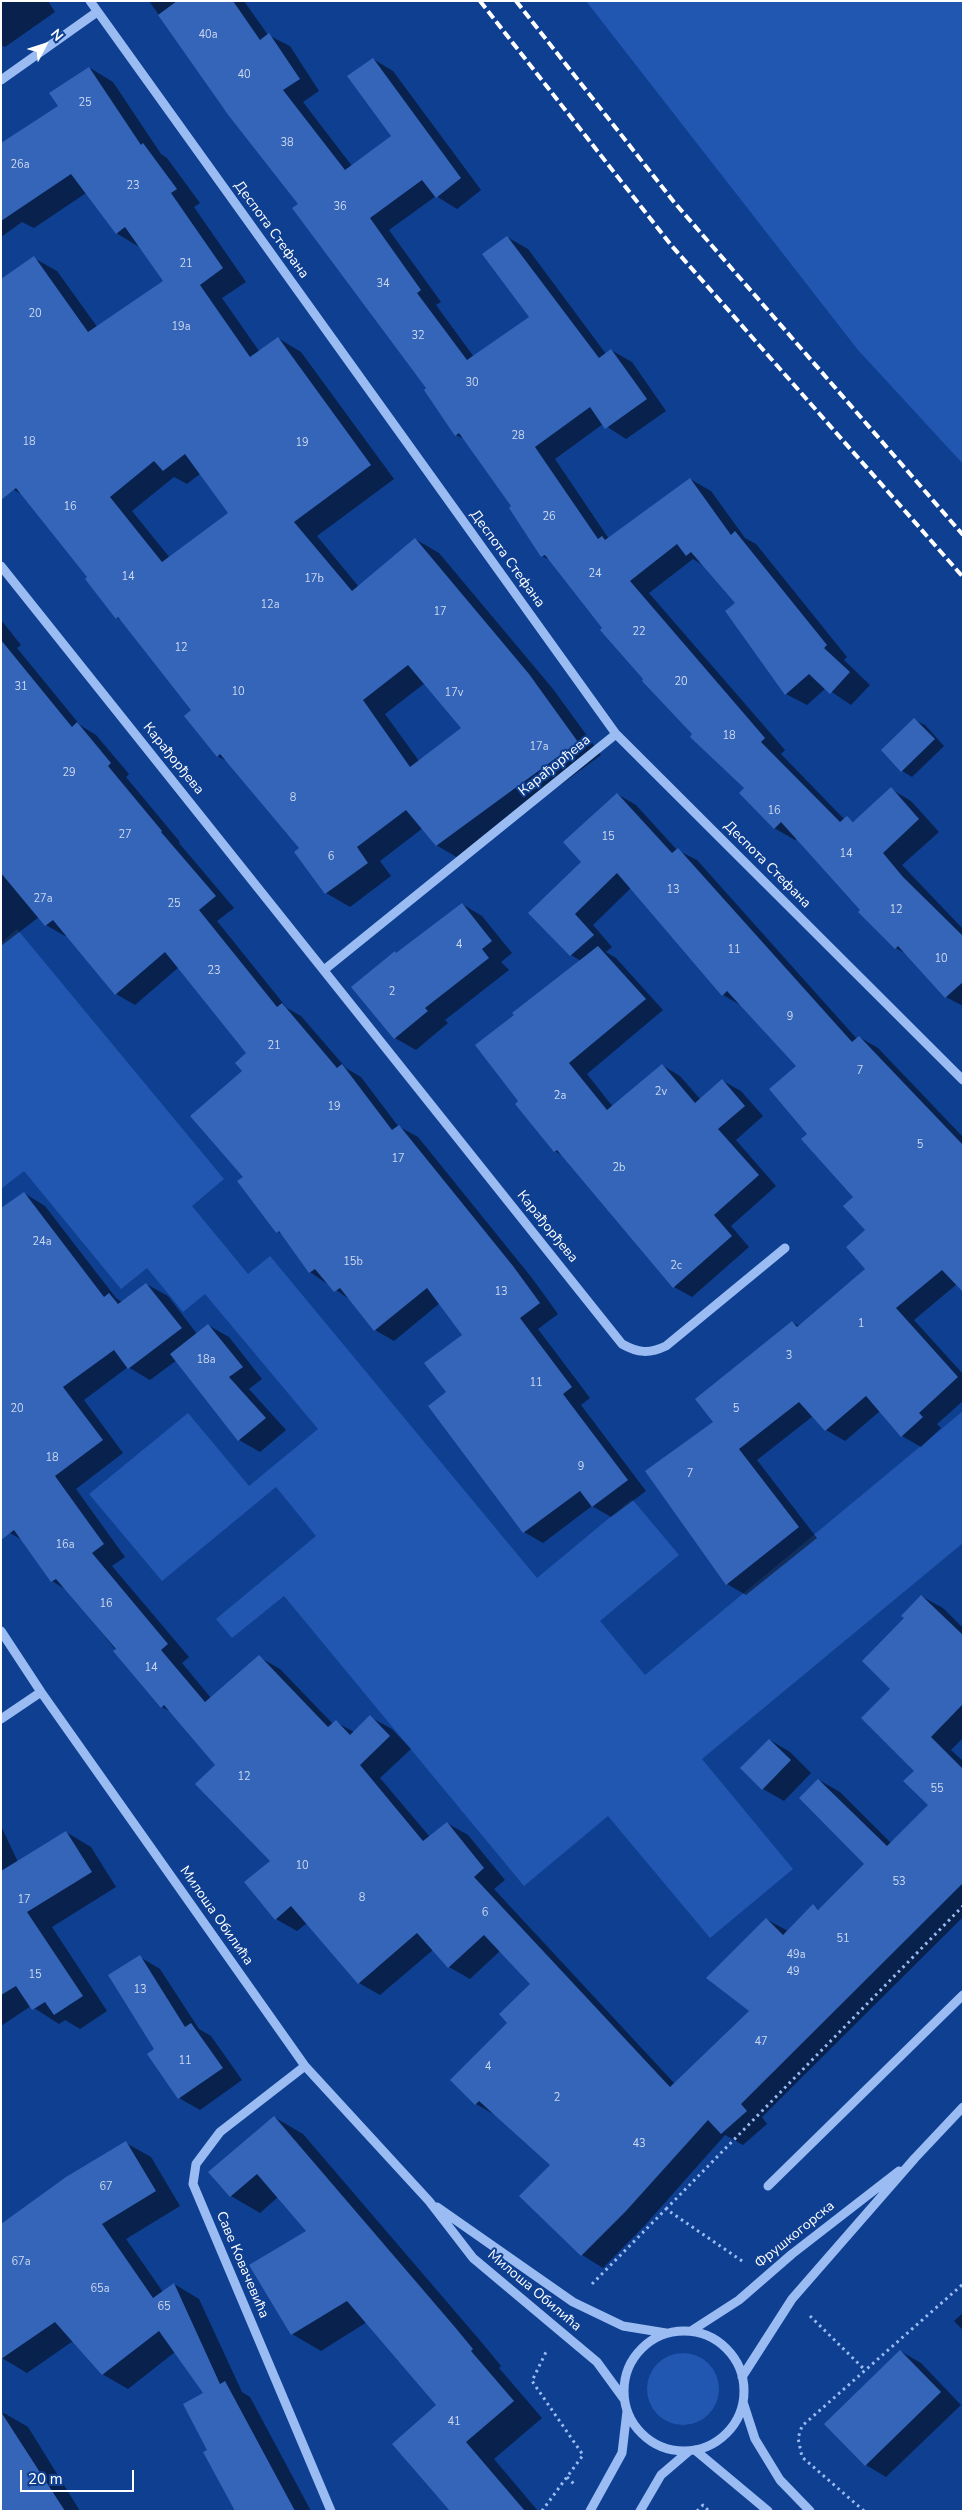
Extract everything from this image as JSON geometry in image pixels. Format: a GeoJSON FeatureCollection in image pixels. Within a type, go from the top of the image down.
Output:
{"type":"FeatureCollection","features":[{"type":"Feature","properties":{"kind":"street","name":"Деспота Стефана"},"geometry":{"type":"LineString","coordinates":[[90,1],[616,734],[963,1080]]}},
{"type":"Feature","properties":{"kind":"street"},"geometry":{"type":"LineString","coordinates":[[1,80],[97,12]]}},
{"type":"Feature","properties":{"kind":"street","name":"Карађорђева"},"geometry":{"type":"LineString","coordinates":[[1,566],[622,1344],[635,1352],[643,1353],[666,1346],[785,1248]]}},
{"type":"Feature","properties":{"kind":"street","name":"Карађорђева"},"geometry":{"type":"LineString","coordinates":[[324,970],[616,734]]}},
{"type":"Feature","properties":{"kind":"street","name":"Милоша Обилића"},"geometry":{"type":"LineString","coordinates":[[1,1632],[41,1692],[305,2066],[429,2201],[473,2258],[597,2362],[624,2399]]}},
{"type":"Feature","properties":{"kind":"street"},"geometry":{"type":"LineString","coordinates":[[1,1719],[41,1692]]}},
{"type":"Feature","properties":{"kind":"street"},"geometry":{"type":"LineString","coordinates":[[768,2186],[963,1994]]}},
{"type":"Feature","properties":{"kind":"street","name":"Саве Ковачевића"},"geometry":{"type":"LineString","coordinates":[[305,2066],[220,2132],[196,2164],[193,2184],[331,2511]]}},
{"type":"Feature","properties":{"kind":"street","name":"Фрушкогорска"},"geometry":{"type":"LineString","coordinates":[[742,2377],[792,2299],[915,2158],[963,2107]]}},
{"type":"Feature","properties":{"kind":"street","name":"Фрушкогорска"},"geometry":{"type":"LineString","coordinates":[[690,2331],[739,2300],[792,2254],[915,2158]]}},
{"type":"Feature","properties":{"kind":"street","name":"Милоша Обилића"},"geometry":{"type":"LineString","coordinates":[[429,2201],[573,2302],[623,2326],[666,2333]]}},
{"type":"Feature","properties":{"kind":"street"},"geometry":{"type":"LineString","coordinates":[[743,2401],[734,2423],[727,2433],[707,2446],[692,2450],[667,2449],[647,2438],[638,2430],[627,2411],[624,2399],[626,2375],[637,2353],[645,2345],[666,2333],[690,2331],[702,2334],[724,2346],[738,2366],[742,2377],[743,2401],[755,2439],[780,2480],[810,2511]]}},
{"type":"Feature","properties":{"kind":"street"},"geometry":{"type":"LineString","coordinates":[[590,2511],[622,2453],[627,2411]]}},
{"type":"Feature","properties":{"kind":"street"},"geometry":{"type":"LineString","coordinates":[[640,2511],[661,2475],[692,2450]]}},
{"type":"Feature","properties":{"kind":"street"},"geometry":{"type":"LineString","coordinates":[[692,2450],[768,2511]]}},
{"type":"Feature","properties":{"kind":"path"},"geometry":{"type":"LineString","coordinates":[[666,2209],[963,1906]]}},
{"type":"Feature","properties":{"kind":"path"},"geometry":{"type":"LineString","coordinates":[[864,2511],[802,2456],[798,2438],[802,2426],[963,2284]]}},
{"type":"Feature","properties":{"kind":"path"},"geometry":{"type":"LineString","coordinates":[[792,2299],[865,2370]]}},
{"type":"Feature","properties":{"kind":"path"},"geometry":{"type":"LineString","coordinates":[[697,2511],[703,2505],[710,2511]]}},
{"type":"Feature","properties":{"kind":"shaded area"},"geometry":{"type":"Polygon","coordinates":[[[586,1],[963,1],[963,464],[858,350],[586,1]]]}},
{"type":"Feature","properties":{"kind":"shaded area"},"geometry":{"type":"Polygon","coordinates":[[[17,929],[224,1179],[192,1206],[248,1274],[270,1256],[537,1578],[632,1499],[679,1555],[600,1621],[645,1675],[963,1411],[963,1543],[702,1759],[793,1869],[710,1938],[608,1816],[524,1886],[284,1596],[232,1638],[216,1619],[316,1536],[276,1487],[162,1581],[89,1494],[188,1413],[249,1486],[318,1429],[205,1294],[183,1312],[147,1268],[121,1289],[24,1171],[1,1189],[1,943],[17,929]]]}},
{"type":"Feature","properties":{"kind":"shaded area"},"geometry":{"type":"Polygon","coordinates":[[[690,2353],[709,2363],[717,2375],[719,2389],[717,2403],[709,2415],[697,2423],[676,2425],[657,2415],[649,2403],[647,2382],[657,2363],[669,2355],[690,2353]]]}},
{"type":"Feature","properties":{"kind":"building"},"geometry":{"type":"Polygon","coordinates":[[[177,1],[233,1],[260,40],[269,33],[300,79],[283,90],[345,170],[391,136],[347,76],[373,58],[461,178],[436,198],[422,180],[370,218],[421,290],[417,293],[467,360],[529,317],[482,254],[507,236],[599,358],[611,349],[647,399],[605,429],[590,407],[535,447],[598,539],[602,536],[605,540],[690,478],[731,535],[735,531],[827,645],[824,648],[850,672],[830,694],[809,674],[785,695],[725,611],[735,603],[691,552],[686,556],[677,544],[630,581],[765,738],[761,742],[840,822],[847,816],[853,822],[891,787],[919,819],[883,853],[903,877],[963,936],[963,982],[945,998],[898,946],[895,949],[858,912],[860,910],[781,822],[774,829],[739,793],[744,788],[690,737],[692,734],[642,681],[643,679],[600,630],[602,628],[545,555],[541,557],[509,508],[511,506],[459,433],[455,436],[424,390],[426,388],[292,208],[298,204],[229,116],[158,15],[177,1]]]}},
{"type":"Feature","properties":{"kind":"building"},"geometry":{"type":"Polygon","coordinates":[[[89,67],[141,145],[143,143],[177,189],[171,193],[223,268],[200,285],[250,357],[278,337],[371,465],[294,522],[352,591],[415,538],[529,674],[578,742],[436,846],[406,810],[357,847],[368,863],[325,894],[294,852],[299,848],[220,754],[217,757],[184,716],[191,710],[118,617],[116,619],[85,579],[87,577],[16,488],[1,500],[1,279],[34,256],[88,332],[163,281],[125,227],[116,234],[71,174],[1,221],[1,143],[58,106],[49,93],[89,67]],[[185,454],[163,471],[154,461],[110,497],[162,562],[228,513],[185,454]],[[408,665],[363,700],[410,767],[461,728],[408,665]]]}},
{"type":"Feature","properties":{"kind":"building"},"geometry":{"type":"Polygon","coordinates":[[[1,640],[72,727],[77,722],[111,763],[108,766],[216,896],[199,910],[277,1007],[282,1003],[337,1068],[342,1064],[392,1130],[399,1125],[513,1266],[540,1303],[520,1318],[572,1387],[563,1394],[628,1480],[592,1507],[580,1491],[523,1533],[428,1406],[446,1392],[424,1363],[462,1335],[427,1288],[374,1331],[340,1288],[334,1292],[315,1269],[309,1273],[279,1231],[277,1233],[274,1230],[237,1181],[243,1177],[190,1116],[242,1071],[235,1063],[246,1053],[165,952],[115,995],[53,920],[45,926],[1,873],[1,640]]]}},
{"type":"Feature","properties":{"kind":"building"},"geometry":{"type":"Polygon","coordinates":[[[914,718],[935,739],[901,772],[881,750],[914,718]]]}},
{"type":"Feature","properties":{"kind":"building"},"geometry":{"type":"Polygon","coordinates":[[[617,793],[672,853],[678,848],[852,1042],[859,1036],[963,1145],[963,1292],[942,1270],[896,1308],[958,1377],[919,1413],[923,1417],[901,1437],[866,1396],[825,1431],[799,1402],[739,1449],[799,1527],[726,1585],[645,1471],[713,1422],[695,1399],[792,1321],[797,1327],[865,1269],[846,1247],[865,1230],[843,1206],[853,1197],[801,1139],[807,1134],[769,1089],[796,1066],[727,991],[722,996],[617,873],[575,914],[594,935],[570,956],[528,913],[581,862],[563,842],[617,793]]]}},
{"type":"Feature","properties":{"kind":"building"},"geometry":{"type":"Polygon","coordinates":[[[462,903],[492,941],[482,949],[489,958],[425,1008],[428,1011],[394,1039],[351,987],[395,951],[396,953],[462,903]]]}},
{"type":"Feature","properties":{"kind":"building"},"geometry":{"type":"Polygon","coordinates":[[[598,946],[646,999],[569,1063],[607,1110],[662,1064],[695,1103],[722,1079],[745,1106],[718,1129],[759,1175],[714,1215],[732,1236],[673,1288],[557,1150],[554,1152],[515,1104],[518,1101],[475,1045],[514,1015],[512,1013],[598,946]]]}},
{"type":"Feature","properties":{"kind":"building"},"geometry":{"type":"Polygon","coordinates":[[[24,1192],[104,1297],[109,1293],[118,1304],[146,1283],[182,1328],[128,1369],[114,1350],[63,1387],[103,1440],[55,1476],[104,1544],[92,1553],[168,1644],[161,1650],[205,1702],[259,1655],[328,1727],[336,1720],[350,1735],[370,1715],[390,1736],[360,1765],[423,1841],[447,1822],[484,1868],[474,1877],[670,2087],[749,2011],[706,1978],[766,1918],[783,1935],[813,1904],[818,1910],[864,1864],[799,1798],[818,1779],[887,1846],[928,1805],[903,1781],[914,1771],[861,1718],[890,1689],[862,1661],[904,1618],[901,1616],[921,1595],[963,1635],[963,1704],[931,1737],[963,1769],[963,1883],[741,2104],[747,2111],[721,2134],[708,2120],[626,2211],[581,2256],[519,2196],[550,2165],[479,2101],[475,2105],[450,2080],[507,2023],[499,2014],[530,1984],[484,1935],[448,1968],[417,1933],[358,1984],[291,1906],[275,1920],[244,1882],[270,1861],[195,1784],[215,1765],[164,1705],[161,1708],[113,1651],[116,1649],[56,1579],[51,1582],[14,1530],[1,1540],[1,1208],[24,1192]]]}},
{"type":"Feature","properties":{"kind":"building"},"geometry":{"type":"Polygon","coordinates":[[[208,1324],[243,1367],[229,1377],[266,1418],[238,1441],[170,1354],[208,1324]]]}},
{"type":"Feature","properties":{"kind":"building"},"geometry":{"type":"Polygon","coordinates":[[[769,1739],[791,1760],[762,1790],[740,1768],[769,1739]]]}},
{"type":"Feature","properties":{"kind":"building"},"geometry":{"type":"Polygon","coordinates":[[[66,1831],[92,1872],[27,1912],[83,1996],[54,2015],[45,2002],[32,2010],[16,1986],[1,1995],[1,1871],[66,1831]]]}},
{"type":"Feature","properties":{"kind":"building"},"geometry":{"type":"Polygon","coordinates":[[[140,1955],[185,2027],[191,2023],[223,2068],[178,2099],[147,2054],[154,2049],[108,1975],[140,1955]]]}},
{"type":"Feature","properties":{"kind":"building"},"geometry":{"type":"Polygon","coordinates":[[[274,2116],[454,2326],[473,2349],[471,2351],[514,2401],[466,2442],[525,2511],[450,2511],[392,2444],[436,2405],[347,2301],[291,2335],[249,2265],[306,2231],[257,2174],[230,2197],[208,2172],[274,2116]]]}},
{"type":"Feature","properties":{"kind":"building"},"geometry":{"type":"Polygon","coordinates":[[[126,2141],[156,2191],[102,2224],[153,2298],[174,2283],[220,2384],[225,2381],[295,2511],[235,2511],[203,2452],[207,2450],[183,2404],[203,2393],[159,2331],[102,2375],[55,2322],[1,2359],[1,2224],[66,2177],[126,2141]]]}},
{"type":"Feature","properties":{"kind":"building"},"geometry":{"type":"Polygon","coordinates":[[[900,2350],[941,2392],[865,2466],[824,2424],[900,2350]]]}},
{"type":"Feature","properties":{"kind":"building"},"geometry":{"type":"Polygon","coordinates":[[[1,2412],[65,2511],[1,2511],[1,2412]]]}},
{"type":"Feature","properties":{"kind":"railway"},"geometry":{"type":"LineString","coordinates":[[480,1],[671,245],[963,577]]}},
{"type":"Feature","properties":{"kind":"railway"},"geometry":{"type":"LineString","coordinates":[[516,1],[674,202],[963,535]]}}]}
